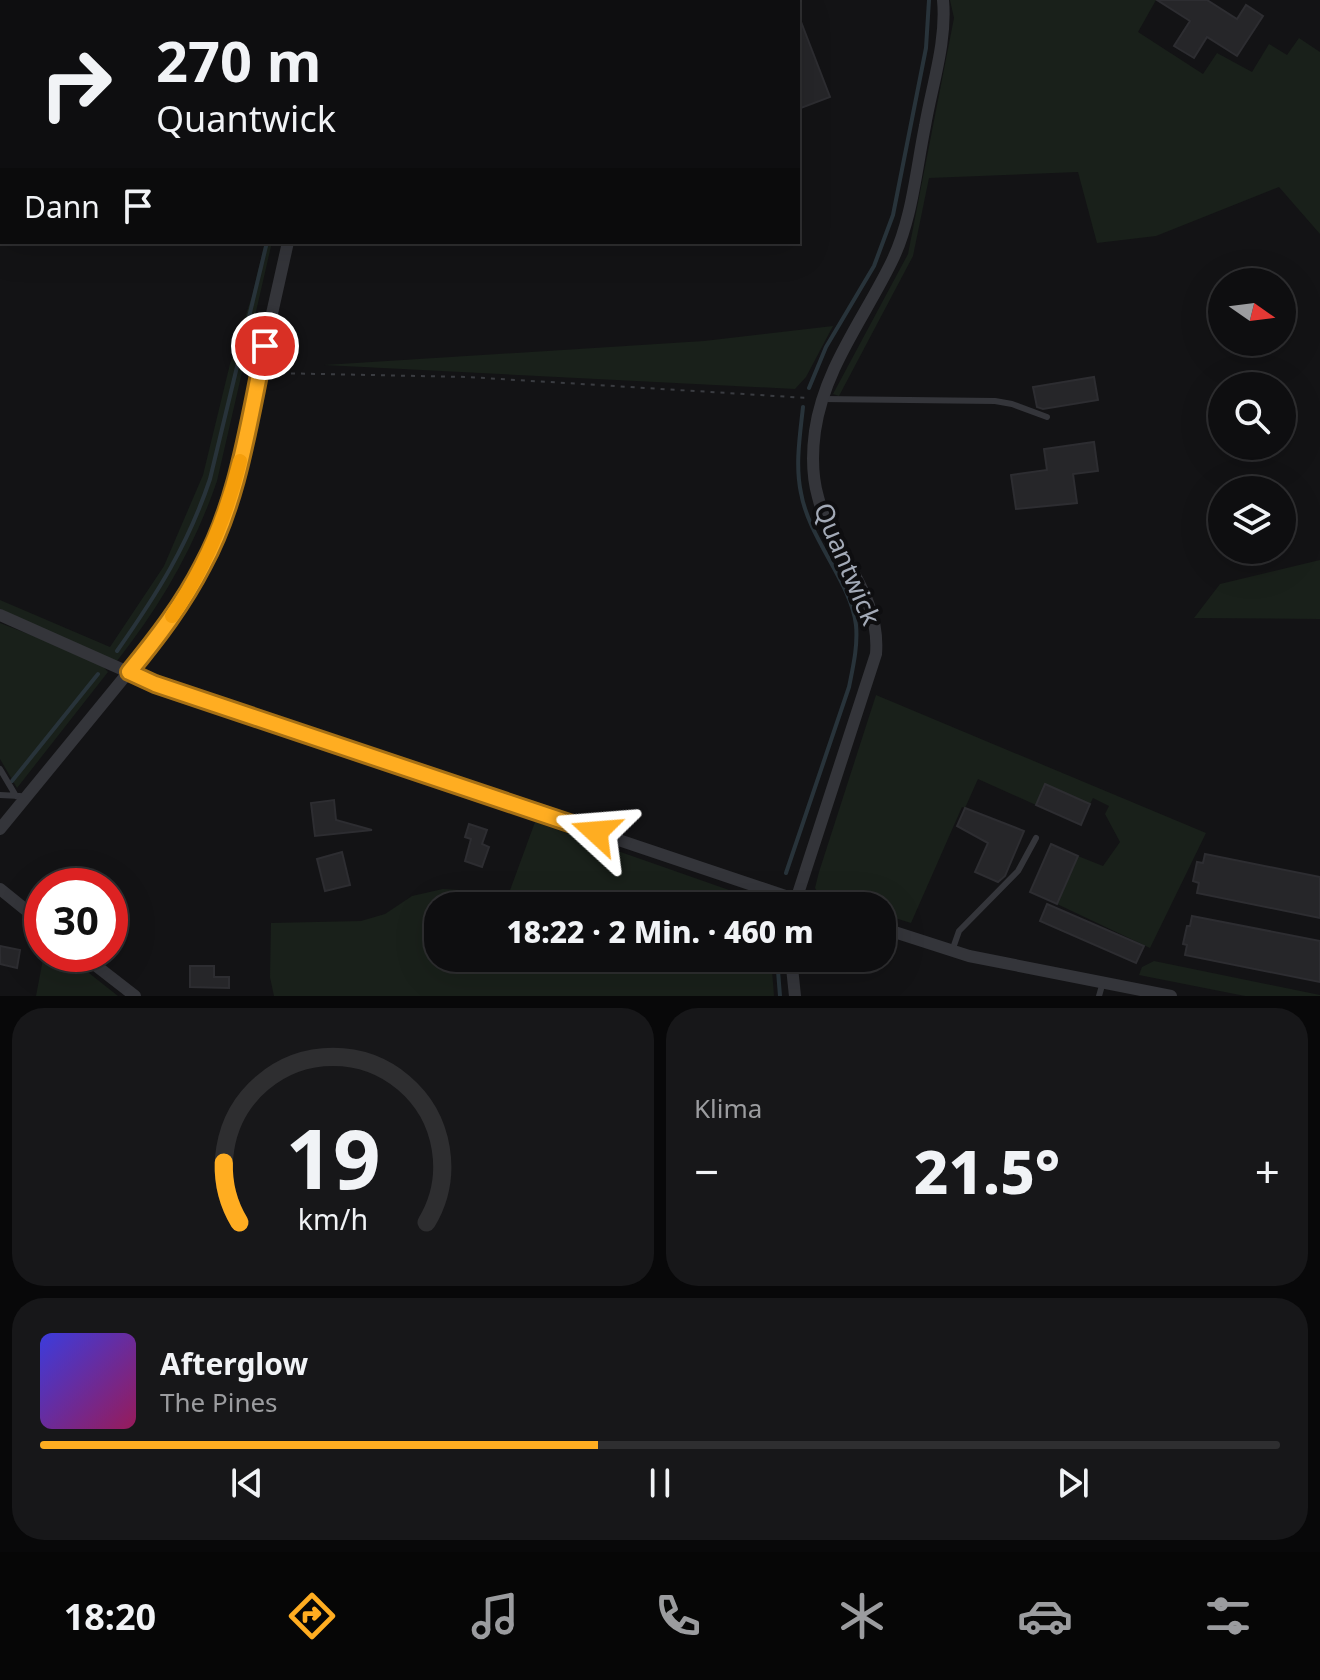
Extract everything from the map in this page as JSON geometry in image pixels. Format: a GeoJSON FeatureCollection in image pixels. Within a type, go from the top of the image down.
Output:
{"type":"FeatureCollection","features":[{"type":"Feature","properties":{"kind":"street","name":"Quantwick"},"geometry":{"type":"LineString","coordinates":[[799,892],[876,654],[878,635],[867,597],[818,499],[813,458],[821,399],[840,356],[900,243],[940,48],[943,0]]}},
{"type":"Feature","properties":{"kind":"street"},"geometry":{"type":"LineString","coordinates":[[0,829],[22,796],[129,672],[185,598],[205,563],[231,497],[288,244]]}},
{"type":"Feature","properties":{"kind":"street"},"geometry":{"type":"LineString","coordinates":[[0,615],[169,688],[763,892]]}},
{"type":"Feature","properties":{"kind":"street"},"geometry":{"type":"LineString","coordinates":[[0,889],[24,908]]}},
{"type":"Feature","properties":{"kind":"street"},"geometry":{"type":"LineString","coordinates":[[896,933],[952,951],[1171,996]]}},
{"type":"Feature","properties":{"kind":"street"},"geometry":{"type":"LineString","coordinates":[[104,972],[135,996]]}},
{"type":"Feature","properties":{"kind":"street"},"geometry":{"type":"LineString","coordinates":[[792,972],[795,996]]}},
{"type":"Feature","properties":{"kind":"lane"},"geometry":{"type":"LineString","coordinates":[[821,399],[995,401],[1047,417]]}},
{"type":"Feature","properties":{"kind":"lane"},"geometry":{"type":"LineString","coordinates":[[0,769],[22,796]]}},
{"type":"Feature","properties":{"kind":"lane"},"geometry":{"type":"LineString","coordinates":[[0,795],[22,796]]}},
{"type":"Feature","properties":{"kind":"lane"},"geometry":{"type":"LineString","coordinates":[[952,951],[959,931],[1018,871],[1036,838]]}},
{"type":"Feature","properties":{"kind":"lane"},"geometry":{"type":"LineString","coordinates":[[1099,996],[1103,982]]}},
{"type":"Feature","properties":{"kind":"path"},"geometry":{"type":"LineString","coordinates":[[259,372],[468,377],[821,399]]}},
{"type":"Feature","properties":{"kind":"shaded area"},"geometry":{"type":"Polygon","coordinates":[[[950,0],[1156,0],[1138,32],[1203,74],[1217,53],[1252,72],[1269,44],[1287,55],[1299,38],[1320,52],[1320,234],[1279,187],[1156,236],[1097,243],[1078,172],[929,178],[913,256],[839,396],[833,394],[908,254],[954,18],[950,0]]]}},
{"type":"Feature","properties":{"kind":"shaded area"},"geometry":{"type":"Polygon","coordinates":[[[265,244],[272,244],[217,481],[208,506],[187,553],[162,597],[117,661],[102,657],[0,609],[0,600],[110,647],[164,566],[203,475],[230,364],[265,244]]]}},
{"type":"Feature","properties":{"kind":"shaded area"},"geometry":{"type":"Polygon","coordinates":[[[833,326],[806,377],[795,389],[324,365],[704,341],[833,326]]]}},
{"type":"Feature","properties":{"kind":"shaded area"},"geometry":{"type":"Polygon","coordinates":[[[1320,560],[1320,619],[1194,618],[1220,584],[1320,560]]]}},
{"type":"Feature","properties":{"kind":"shaded area"},"geometry":{"type":"Polygon","coordinates":[[[0,623],[98,661],[108,672],[17,788],[0,759],[0,623]]]}},
{"type":"Feature","properties":{"kind":"shaded area"},"geometry":{"type":"Polygon","coordinates":[[[876,695],[1206,833],[1150,948],[1057,904],[1078,856],[1103,866],[1120,842],[1105,814],[1109,806],[1093,798],[1090,804],[1046,785],[1036,805],[978,779],[965,808],[962,807],[911,923],[896,918],[896,892],[817,892],[815,888],[876,695]]]}},
{"type":"Feature","properties":{"kind":"shaded area"},"geometry":{"type":"Polygon","coordinates":[[[535,822],[735,892],[509,892],[535,822]]]}},
{"type":"Feature","properties":{"kind":"shaded area"},"geometry":{"type":"Polygon","coordinates":[[[443,889],[492,892],[430,892],[443,889]]]}},
{"type":"Feature","properties":{"kind":"shaded area"},"geometry":{"type":"Polygon","coordinates":[[[424,893],[424,972],[772,972],[774,996],[274,996],[270,977],[271,923],[361,921],[385,914],[412,896],[424,893]]]}},
{"type":"Feature","properties":{"kind":"shaded area"},"geometry":{"type":"Polygon","coordinates":[[[1154,961],[1320,996],[1245,996],[1139,975],[1142,967],[1154,961]]]}},
{"type":"Feature","properties":{"kind":"shaded area"},"geometry":{"type":"Polygon","coordinates":[[[41,972],[88,972],[118,996],[36,996],[41,972]]]}},
{"type":"Feature","properties":{"kind":"building"},"geometry":{"type":"Polygon","coordinates":[[[1157,0],[1207,0],[1237,19],[1246,5],[1263,16],[1237,56],[1207,37],[1194,58],[1174,46],[1190,21],[1157,0]]]}},
{"type":"Feature","properties":{"kind":"building"},"geometry":{"type":"Polygon","coordinates":[[[800,19],[830,97],[800,108],[800,19]]]}},
{"type":"Feature","properties":{"kind":"building"},"geometry":{"type":"Polygon","coordinates":[[[1094,377],[1098,400],[1043,409],[1037,407],[1033,387],[1094,377]]]}},
{"type":"Feature","properties":{"kind":"building"},"geometry":{"type":"Polygon","coordinates":[[[1094,442],[1098,471],[1073,474],[1077,503],[1016,509],[1011,475],[1047,470],[1044,449],[1094,442]]]}},
{"type":"Feature","properties":{"kind":"building"},"geometry":{"type":"Polygon","coordinates":[[[1045,784],[1090,804],[1081,825],[1036,805],[1045,784]]]}},
{"type":"Feature","properties":{"kind":"building"},"geometry":{"type":"Polygon","coordinates":[[[334,800],[336,820],[372,830],[315,836],[311,803],[334,800]]]}},
{"type":"Feature","properties":{"kind":"building"},"geometry":{"type":"Polygon","coordinates":[[[965,808],[1024,831],[1005,876],[998,882],[975,872],[988,843],[957,826],[965,808]]]}},
{"type":"Feature","properties":{"kind":"building"},"geometry":{"type":"Polygon","coordinates":[[[469,824],[487,830],[482,844],[489,847],[482,867],[465,861],[471,839],[465,837],[469,824]]]}},
{"type":"Feature","properties":{"kind":"building"},"geometry":{"type":"Polygon","coordinates":[[[1051,844],[1078,856],[1057,904],[1030,892],[1051,844]]]}},
{"type":"Feature","properties":{"kind":"building"},"geometry":{"type":"Polygon","coordinates":[[[342,852],[350,885],[325,891],[317,859],[342,852]]]}},
{"type":"Feature","properties":{"kind":"building"},"geometry":{"type":"Polygon","coordinates":[[[1205,854],[1320,877],[1320,918],[1197,893],[1199,883],[1193,881],[1197,862],[1203,863],[1205,854]]]}},
{"type":"Feature","properties":{"kind":"building"},"geometry":{"type":"Polygon","coordinates":[[[1047,904],[1144,946],[1136,963],[1040,921],[1047,904]]]}},
{"type":"Feature","properties":{"kind":"building"},"geometry":{"type":"Polygon","coordinates":[[[1192,916],[1320,941],[1320,982],[1185,955],[1187,945],[1183,944],[1192,916]]]}},
{"type":"Feature","properties":{"kind":"building"},"geometry":{"type":"Polygon","coordinates":[[[0,946],[20,950],[17,968],[0,964],[0,946]]]}},
{"type":"Feature","properties":{"kind":"building"},"geometry":{"type":"Polygon","coordinates":[[[190,966],[214,966],[214,977],[229,977],[229,988],[190,987],[190,966]]]}},
{"type":"Feature","properties":{"kind":"waterway"},"geometry":{"type":"LineString","coordinates":[[809,388],[826,347],[874,266],[893,215],[926,48],[929,0]]}},
{"type":"Feature","properties":{"kind":"waterway"},"geometry":{"type":"LineString","coordinates":[[117,651],[170,568],[192,526],[210,479],[267,244]]}},
{"type":"Feature","properties":{"kind":"waterway"},"geometry":{"type":"LineString","coordinates":[[786,873],[849,687],[856,641],[853,609],[812,527],[801,493],[798,461],[803,407]]}},
{"type":"Feature","properties":{"kind":"waterway"},"geometry":{"type":"LineString","coordinates":[[12,781],[98,674]]}},
{"type":"Feature","properties":{"kind":"waterway"},"geometry":{"type":"LineString","coordinates":[[778,972],[780,996]]}},
{"type":"Feature","properties":{"kind":"slow traffic"},"geometry":{"type":"LineString","coordinates":[[172,616],[205,563],[231,497],[240,461]]}},
{"type":"Feature","properties":{"kind":"route"},"geometry":{"type":"LineString","coordinates":[[265,346],[231,497],[218,532],[185,598],[129,672],[155,684],[596,832]]}}]}
